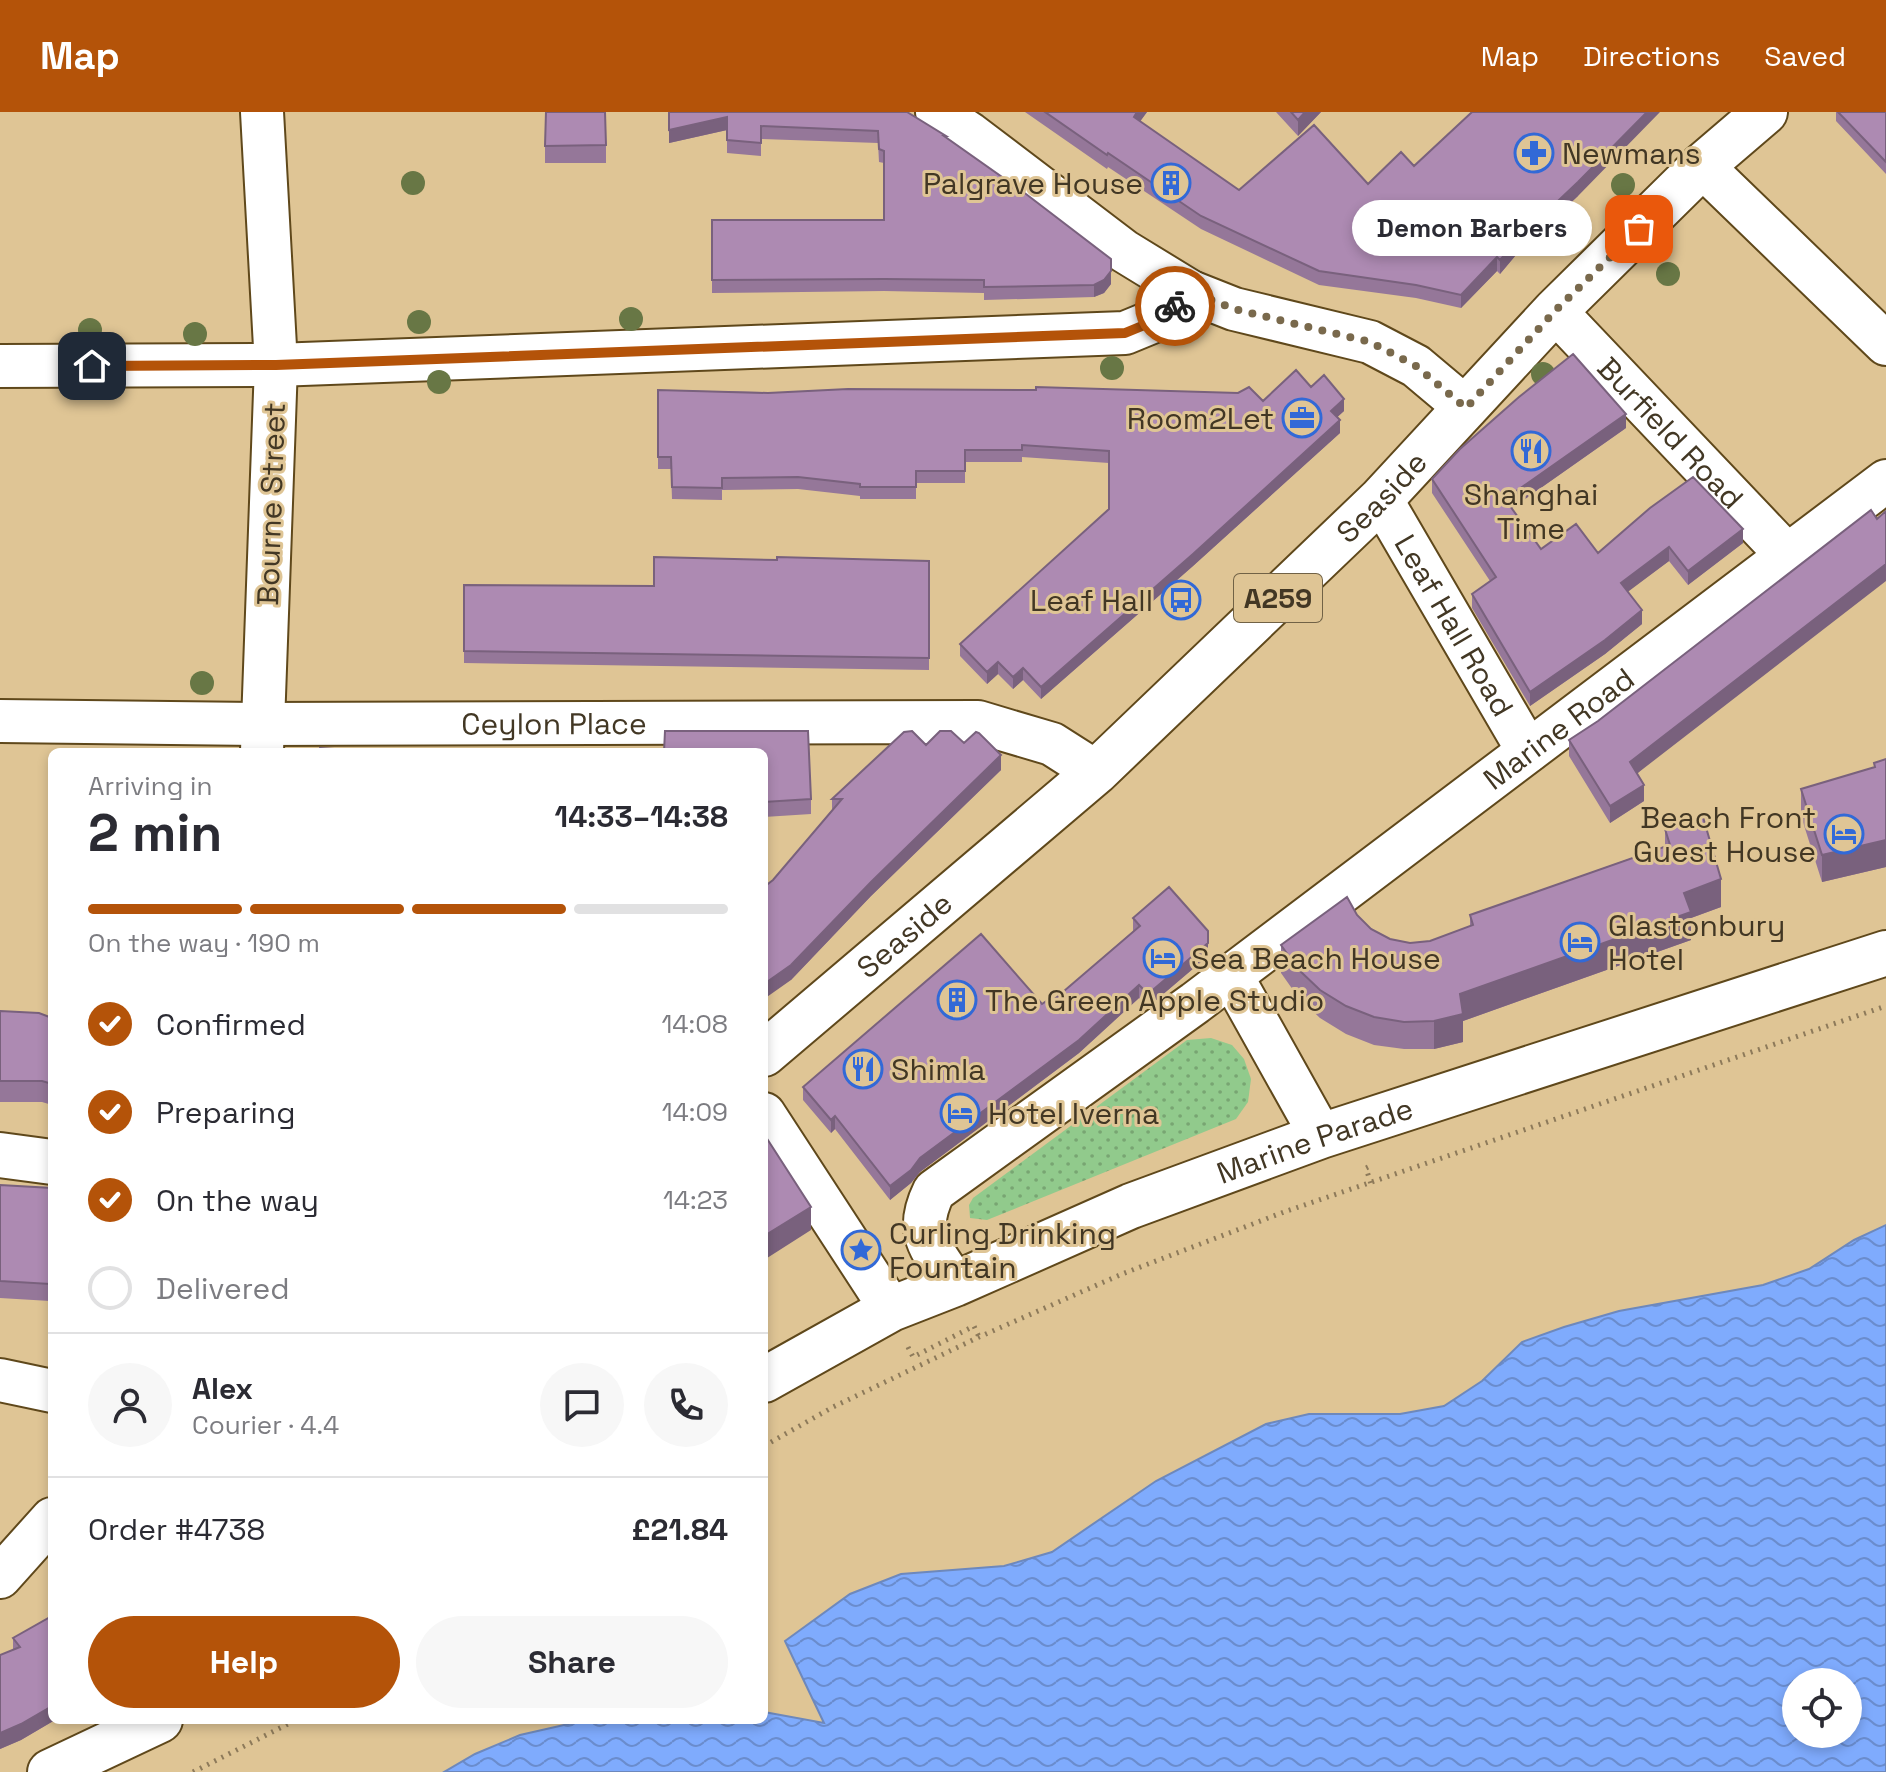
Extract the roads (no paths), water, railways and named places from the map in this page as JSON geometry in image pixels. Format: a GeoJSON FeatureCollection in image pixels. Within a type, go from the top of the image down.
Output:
{"type":"FeatureCollection","features":[{"type":"Feature","properties":{"kind":"main road","name":"Seaside"},"geometry":{"type":"LineString","coordinates":[[768,1051],[1096,772],[1381,499],[1555,311],[1702,166],[1765,112]]}},
{"type":"Feature","properties":{"kind":"main road","name":"Marine Parade"},"geometry":{"type":"LineString","coordinates":[[768,1378],[891,1309],[1131,1206],[1321,1136],[1886,953]]}},
{"type":"Feature","properties":{"kind":"main road"},"geometry":{"type":"LineString","coordinates":[[0,1155],[48,1161]]}},
{"type":"Feature","properties":{"kind":"main road"},"geometry":{"type":"LineString","coordinates":[[50,1772],[152,1724]]}},
{"type":"Feature","properties":{"kind":"street","name":"Bourne Street"},"geometry":{"type":"LineString","coordinates":[[262,112],[276,365],[262,738]]}},
{"type":"Feature","properties":{"kind":"street"},"geometry":{"type":"LineString","coordinates":[[937,112],[1124,251],[1191,292],[1234,309],[1370,342],[1416,366],[1466,408]]}},
{"type":"Feature","properties":{"kind":"street"},"geometry":{"type":"LineString","coordinates":[[1702,166],[1886,344]]}},
{"type":"Feature","properties":{"kind":"street"},"geometry":{"type":"LineString","coordinates":[[0,366],[276,365],[1125,333],[1159,319],[1191,292]]}},
{"type":"Feature","properties":{"kind":"street","name":"Burfield Road"},"geometry":{"type":"LineString","coordinates":[[1555,311],[1787,555]]}},
{"type":"Feature","properties":{"kind":"street","name":"Marine Road"},"geometry":{"type":"LineString","coordinates":[[955,1284],[926,1240],[924,1211],[934,1191],[1231,975],[1886,481]]}},
{"type":"Feature","properties":{"kind":"street","name":"Leaf Hall Road"},"geometry":{"type":"LineString","coordinates":[[1381,499],[1528,751]]}},
{"type":"Feature","properties":{"kind":"street","name":"Ceylon Place"},"geometry":{"type":"LineString","coordinates":[[0,721],[262,738],[978,722],[1052,744],[1096,772]]}},
{"type":"Feature","properties":{"kind":"street"},"geometry":{"type":"LineString","coordinates":[[1231,975],[1321,1136]]}},
{"type":"Feature","properties":{"kind":"street"},"geometry":{"type":"LineString","coordinates":[[768,1120],[891,1309]]}},
{"type":"Feature","properties":{"kind":"street"},"geometry":{"type":"LineString","coordinates":[[0,1380],[48,1390]]}},
{"type":"Feature","properties":{"kind":"street"},"geometry":{"type":"LineString","coordinates":[[0,1577],[48,1523]]}},
{"type":"Feature","properties":{"kind":"water"},"geometry":{"type":"Polygon","coordinates":[[[1886,1225],[1886,1772],[444,1772],[475,1754],[520,1735],[568,1724],[768,1724],[768,1713],[824,1723],[785,1641],[850,1594],[901,1574],[1004,1566],[1052,1552],[1156,1481],[1266,1424],[1309,1414],[1400,1414],[1444,1406],[1482,1381],[1522,1342],[1619,1311],[1763,1285],[1809,1269],[1854,1240],[1886,1225]]]}},
{"type":"Feature","properties":{"kind":"place","name":"Newmans"},"geometry":{"type":"Point","coordinates":[1534,153]}},
{"type":"Feature","properties":{"kind":"place","name":"Palgrave House"},"geometry":{"type":"Point","coordinates":[1171,183]}},
{"type":"Feature","properties":{"kind":"place","name":"Demon Barbers"},"geometry":{"type":"Point","coordinates":[1639,229]}},
{"type":"Feature","properties":{"kind":"place","name":"Room2Let"},"geometry":{"type":"Point","coordinates":[1302,418]}},
{"type":"Feature","properties":{"kind":"place","name":"Shanghai Time"},"geometry":{"type":"Point","coordinates":[1531,451]}},
{"type":"Feature","properties":{"kind":"place","name":"Leaf Hall"},"geometry":{"type":"Point","coordinates":[1181,600]}},
{"type":"Feature","properties":{"kind":"place","name":"Beach Front Guest House"},"geometry":{"type":"Point","coordinates":[1844,834]}},
{"type":"Feature","properties":{"kind":"place","name":"Glastonbury Hotel"},"geometry":{"type":"Point","coordinates":[1580,942]}},
{"type":"Feature","properties":{"kind":"place","name":"Sea Beach House"},"geometry":{"type":"Point","coordinates":[1163,958]}},
{"type":"Feature","properties":{"kind":"place","name":"The Green Apple Studio"},"geometry":{"type":"Point","coordinates":[957,1000]}},
{"type":"Feature","properties":{"kind":"place","name":"Shimla"},"geometry":{"type":"Point","coordinates":[863,1069]}},
{"type":"Feature","properties":{"kind":"place","name":"Hotel Iverna"},"geometry":{"type":"Point","coordinates":[960,1113]}},
{"type":"Feature","properties":{"kind":"place","name":"Curling Drinking Fountain"},"geometry":{"type":"Point","coordinates":[861,1250]}}]}
